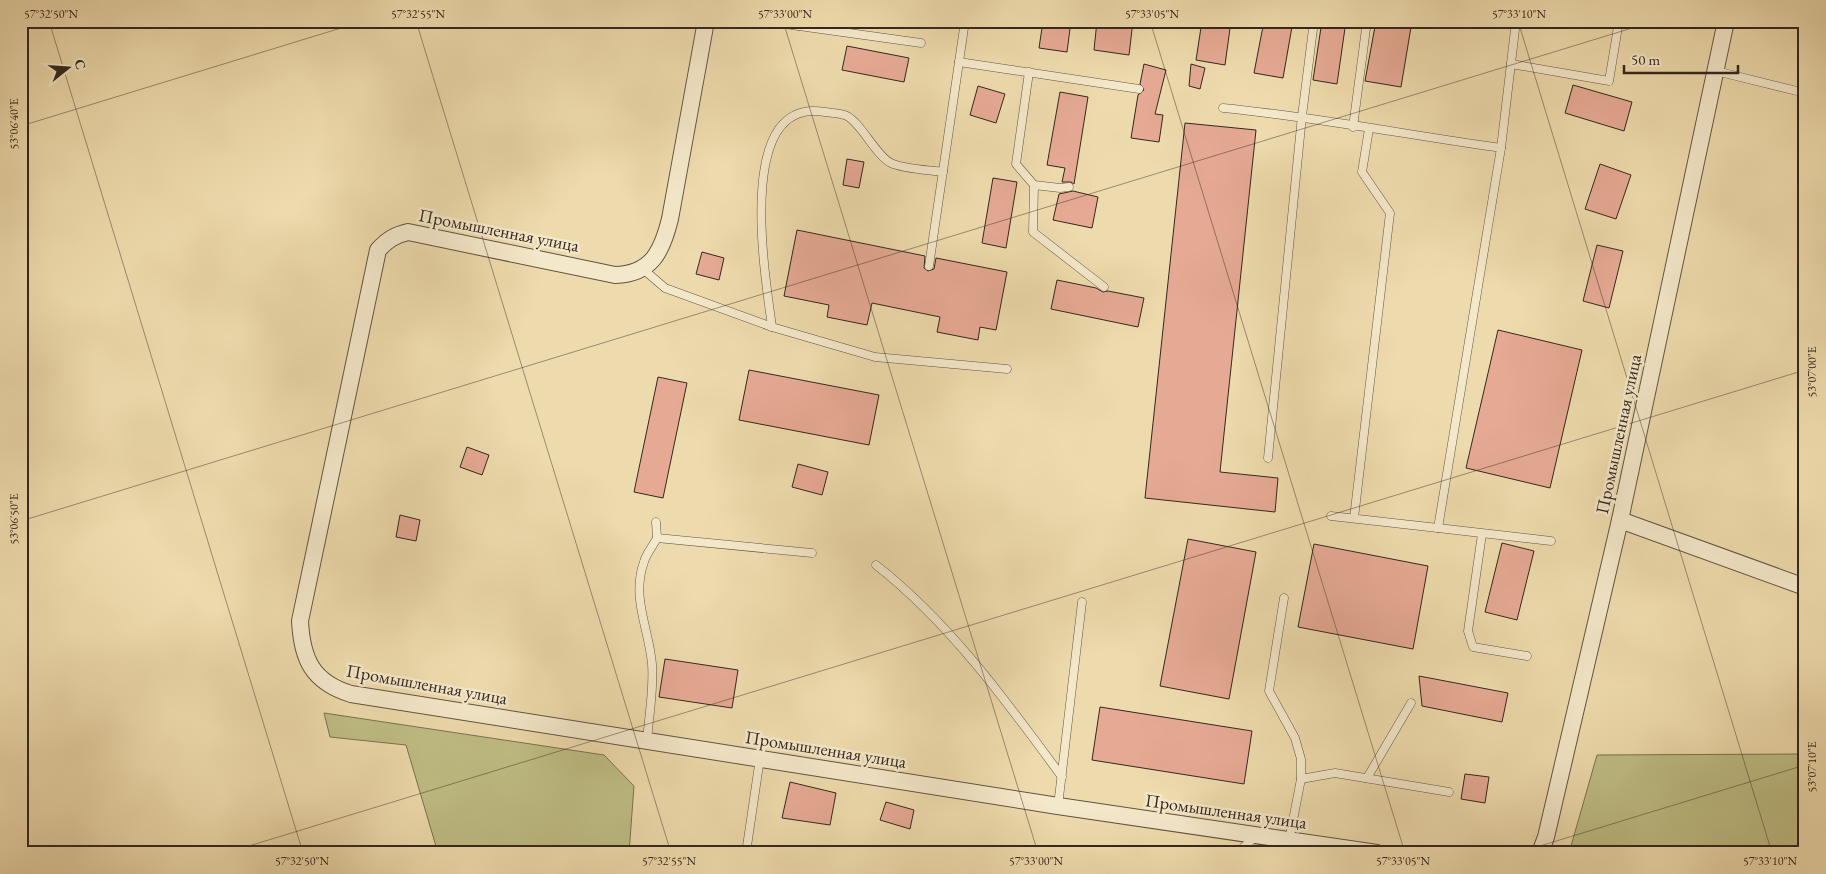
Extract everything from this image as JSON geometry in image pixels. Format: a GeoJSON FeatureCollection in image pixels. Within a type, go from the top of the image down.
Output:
{"type":"FeatureCollection","features":[{"type":"Feature","properties":{"kind":"street"},"geometry":{"type":"LineString","coordinates":[[642,268],[661,248],[670,219],[706,21]]}},
{"type":"Feature","properties":{"kind":"street","name":"Промышленная улица"},"geometry":{"type":"LineString","coordinates":[[1540,853],[1546,837],[1620,520],[1726,21]]}},
{"type":"Feature","properties":{"kind":"street","name":"Промышленная улица"},"geometry":{"type":"LineString","coordinates":[[642,268],[632,274],[615,275],[422,233],[402,233],[386,242],[378,250],[300,621],[301,643],[306,660],[319,677],[333,688],[351,694],[1058,806],[1377,853]]}},
{"type":"Feature","properties":{"kind":"street"},"geometry":{"type":"LineString","coordinates":[[1620,520],[1805,586]]}},
{"type":"Feature","properties":{"kind":"lane"},"geometry":{"type":"LineString","coordinates":[[764,21],[799,24],[921,44]]}},
{"type":"Feature","properties":{"kind":"lane"},"geometry":{"type":"LineString","coordinates":[[929,266],[965,21]]}},
{"type":"Feature","properties":{"kind":"lane"},"geometry":{"type":"LineString","coordinates":[[1268,458],[1302,116],[1314,21]]}},
{"type":"Feature","properties":{"kind":"lane"},"geometry":{"type":"LineString","coordinates":[[1353,127],[1366,21]]}},
{"type":"Feature","properties":{"kind":"lane"},"geometry":{"type":"LineString","coordinates":[[1438,528],[1501,148],[1516,21]]}},
{"type":"Feature","properties":{"kind":"lane"},"geometry":{"type":"LineString","coordinates":[[1511,64],[1609,81],[1619,21]]}},
{"type":"Feature","properties":{"kind":"lane"},"geometry":{"type":"LineString","coordinates":[[959,62],[1139,89]]}},
{"type":"Feature","properties":{"kind":"lane"},"geometry":{"type":"LineString","coordinates":[[1029,72],[1016,164],[1034,185],[1033,232],[1104,286]]}},
{"type":"Feature","properties":{"kind":"lane"},"geometry":{"type":"LineString","coordinates":[[1716,72],[1805,93]]}},
{"type":"Feature","properties":{"kind":"lane"},"geometry":{"type":"LineString","coordinates":[[1223,108],[1302,116],[1353,127],[1501,148]]}},
{"type":"Feature","properties":{"kind":"lane"},"geometry":{"type":"LineString","coordinates":[[772,327],[760,228],[761,200],[767,157],[774,140],[790,118],[802,112],[814,110],[848,116],[890,163],[943,172]]}},
{"type":"Feature","properties":{"kind":"lane"},"geometry":{"type":"LineString","coordinates":[[1354,518],[1390,213],[1362,172],[1369,129]]}},
{"type":"Feature","properties":{"kind":"lane"},"geometry":{"type":"LineString","coordinates":[[1034,185],[1060,188],[1069,187]]}},
{"type":"Feature","properties":{"kind":"lane"},"geometry":{"type":"LineString","coordinates":[[642,268],[665,288],[772,327],[875,357],[1007,369]]}},
{"type":"Feature","properties":{"kind":"lane"},"geometry":{"type":"LineString","coordinates":[[1331,516],[1551,541]]}},
{"type":"Feature","properties":{"kind":"lane"},"geometry":{"type":"LineString","coordinates":[[646,741],[653,680],[652,662],[641,611],[639,586],[644,561],[657,538],[656,522]]}},
{"type":"Feature","properties":{"kind":"lane"},"geometry":{"type":"LineString","coordinates":[[1482,534],[1468,631],[1473,646],[1527,656]]}},
{"type":"Feature","properties":{"kind":"lane"},"geometry":{"type":"LineString","coordinates":[[657,538],[812,553]]}},
{"type":"Feature","properties":{"kind":"lane"},"geometry":{"type":"LineString","coordinates":[[876,565],[903,588],[942,628],[1007,703],[1062,777]]}},
{"type":"Feature","properties":{"kind":"lane"},"geometry":{"type":"LineString","coordinates":[[1284,598],[1269,691],[1295,738],[1301,759],[1301,779],[1290,841]]}},
{"type":"Feature","properties":{"kind":"lane"},"geometry":{"type":"LineString","coordinates":[[1058,806],[1082,602]]}},
{"type":"Feature","properties":{"kind":"lane"},"geometry":{"type":"LineString","coordinates":[[1367,778],[1411,703]]}},
{"type":"Feature","properties":{"kind":"lane"},"geometry":{"type":"LineString","coordinates":[[746,853],[760,758]]}},
{"type":"Feature","properties":{"kind":"lane"},"geometry":{"type":"LineString","coordinates":[[1301,779],[1334,773],[1449,792]]}},
{"type":"Feature","properties":{"kind":"lane"},"geometry":{"type":"LineString","coordinates":[[1237,853],[1256,836]]}},
{"type":"Feature","properties":{"kind":"shaded area"},"geometry":{"type":"Polygon","coordinates":[[[324,713],[604,755],[634,786],[629,853],[438,853],[406,745],[330,737],[324,713]]]}},
{"type":"Feature","properties":{"kind":"shaded area"},"geometry":{"type":"Polygon","coordinates":[[[1805,754],[1805,853],[1569,853],[1597,755],[1805,754]]]}},
{"type":"Feature","properties":{"kind":"building"},"geometry":{"type":"Polygon","coordinates":[[[1043,21],[1071,21],[1067,52],[1039,48],[1043,21]]]}},
{"type":"Feature","properties":{"kind":"building"},"geometry":{"type":"Polygon","coordinates":[[[1097,21],[1133,21],[1129,55],[1094,50],[1097,21]]]}},
{"type":"Feature","properties":{"kind":"building"},"geometry":{"type":"Polygon","coordinates":[[[1202,21],[1231,21],[1225,65],[1196,60],[1202,21]]]}},
{"type":"Feature","properties":{"kind":"building"},"geometry":{"type":"Polygon","coordinates":[[[1264,21],[1293,21],[1283,78],[1254,73],[1264,21]]]}},
{"type":"Feature","properties":{"kind":"building"},"geometry":{"type":"Polygon","coordinates":[[[1322,21],[1346,21],[1337,84],[1313,80],[1322,21]]]}},
{"type":"Feature","properties":{"kind":"building"},"geometry":{"type":"Polygon","coordinates":[[[1376,21],[1412,21],[1401,87],[1365,81],[1376,21]]]}},
{"type":"Feature","properties":{"kind":"building"},"geometry":{"type":"Polygon","coordinates":[[[847,46],[909,58],[904,82],[842,70],[847,46]]]}},
{"type":"Feature","properties":{"kind":"building"},"geometry":{"type":"Polygon","coordinates":[[[1144,64],[1166,70],[1155,114],[1163,115],[1159,142],[1131,138],[1138,95],[1144,90],[1140,84],[1144,64]]]}},
{"type":"Feature","properties":{"kind":"building"},"geometry":{"type":"Polygon","coordinates":[[[1191,64],[1205,68],[1200,89],[1189,86],[1191,64]]]}},
{"type":"Feature","properties":{"kind":"building"},"geometry":{"type":"Polygon","coordinates":[[[1573,85],[1632,102],[1624,131],[1565,113],[1573,85]]]}},
{"type":"Feature","properties":{"kind":"building"},"geometry":{"type":"Polygon","coordinates":[[[978,86],[1005,94],[996,123],[970,115],[978,86]]]}},
{"type":"Feature","properties":{"kind":"building"},"geometry":{"type":"Polygon","coordinates":[[[1060,92],[1088,97],[1074,184],[1062,182],[1065,168],[1047,165],[1060,92]]]}},
{"type":"Feature","properties":{"kind":"building"},"geometry":{"type":"Polygon","coordinates":[[[1185,123],[1256,130],[1220,472],[1278,478],[1275,512],[1145,498],[1185,123]]]}},
{"type":"Feature","properties":{"kind":"building"},"geometry":{"type":"Polygon","coordinates":[[[847,159],[864,162],[859,188],[843,185],[847,159]]]}},
{"type":"Feature","properties":{"kind":"building"},"geometry":{"type":"Polygon","coordinates":[[[1600,164],[1631,175],[1616,219],[1585,209],[1600,164]]]}},
{"type":"Feature","properties":{"kind":"building"},"geometry":{"type":"Polygon","coordinates":[[[993,178],[1017,182],[1006,248],[982,243],[993,178]]]}},
{"type":"Feature","properties":{"kind":"building"},"geometry":{"type":"Polygon","coordinates":[[[1073,191],[1098,197],[1092,228],[1053,220],[1059,194],[1073,191]]]}},
{"type":"Feature","properties":{"kind":"building"},"geometry":{"type":"Polygon","coordinates":[[[797,230],[925,256],[924,268],[928,271],[934,269],[936,258],[1007,272],[996,330],[980,327],[978,340],[937,332],[940,317],[872,303],[867,325],[827,317],[829,305],[784,296],[797,230]]]}},
{"type":"Feature","properties":{"kind":"building"},"geometry":{"type":"Polygon","coordinates":[[[1597,245],[1623,251],[1609,308],[1583,301],[1597,245]]]}},
{"type":"Feature","properties":{"kind":"building"},"geometry":{"type":"Polygon","coordinates":[[[702,252],[724,258],[719,280],[696,274],[702,252]]]}},
{"type":"Feature","properties":{"kind":"building"},"geometry":{"type":"Polygon","coordinates":[[[1057,280],[1096,288],[1103,292],[1108,291],[1144,298],[1138,327],[1051,309],[1057,280]]]}},
{"type":"Feature","properties":{"kind":"building"},"geometry":{"type":"Polygon","coordinates":[[[1498,330],[1582,350],[1550,488],[1466,468],[1498,330]]]}},
{"type":"Feature","properties":{"kind":"building"},"geometry":{"type":"Polygon","coordinates":[[[749,370],[879,395],[869,445],[739,420],[749,370]]]}},
{"type":"Feature","properties":{"kind":"building"},"geometry":{"type":"Polygon","coordinates":[[[658,377],[687,383],[663,498],[634,492],[658,377]]]}},
{"type":"Feature","properties":{"kind":"building"},"geometry":{"type":"Polygon","coordinates":[[[467,447],[489,455],[482,475],[460,467],[467,447]]]}},
{"type":"Feature","properties":{"kind":"building"},"geometry":{"type":"Polygon","coordinates":[[[798,464],[828,472],[822,495],[792,487],[798,464]]]}},
{"type":"Feature","properties":{"kind":"building"},"geometry":{"type":"Polygon","coordinates":[[[400,515],[420,520],[416,541],[396,537],[400,515]]]}},
{"type":"Feature","properties":{"kind":"building"},"geometry":{"type":"Polygon","coordinates":[[[1188,539],[1256,552],[1229,699],[1160,686],[1188,539]]]}},
{"type":"Feature","properties":{"kind":"building"},"geometry":{"type":"Polygon","coordinates":[[[1502,543],[1534,551],[1517,620],[1485,612],[1502,543]]]}},
{"type":"Feature","properties":{"kind":"building"},"geometry":{"type":"Polygon","coordinates":[[[1314,544],[1428,566],[1413,649],[1298,627],[1314,544]]]}},
{"type":"Feature","properties":{"kind":"building"},"geometry":{"type":"Polygon","coordinates":[[[665,659],[738,670],[732,708],[659,697],[665,659]]]}},
{"type":"Feature","properties":{"kind":"building"},"geometry":{"type":"Polygon","coordinates":[[[1419,676],[1508,693],[1502,722],[1422,706],[1419,676]]]}},
{"type":"Feature","properties":{"kind":"building"},"geometry":{"type":"Polygon","coordinates":[[[1100,707],[1252,731],[1244,784],[1092,760],[1100,707]]]}},
{"type":"Feature","properties":{"kind":"building"},"geometry":{"type":"Polygon","coordinates":[[[1465,774],[1489,777],[1485,803],[1461,799],[1465,774]]]}},
{"type":"Feature","properties":{"kind":"building"},"geometry":{"type":"Polygon","coordinates":[[[790,782],[836,793],[830,825],[782,818],[790,782]]]}},
{"type":"Feature","properties":{"kind":"building"},"geometry":{"type":"Polygon","coordinates":[[[886,802],[914,810],[910,829],[880,820],[886,802]]]}}]}
